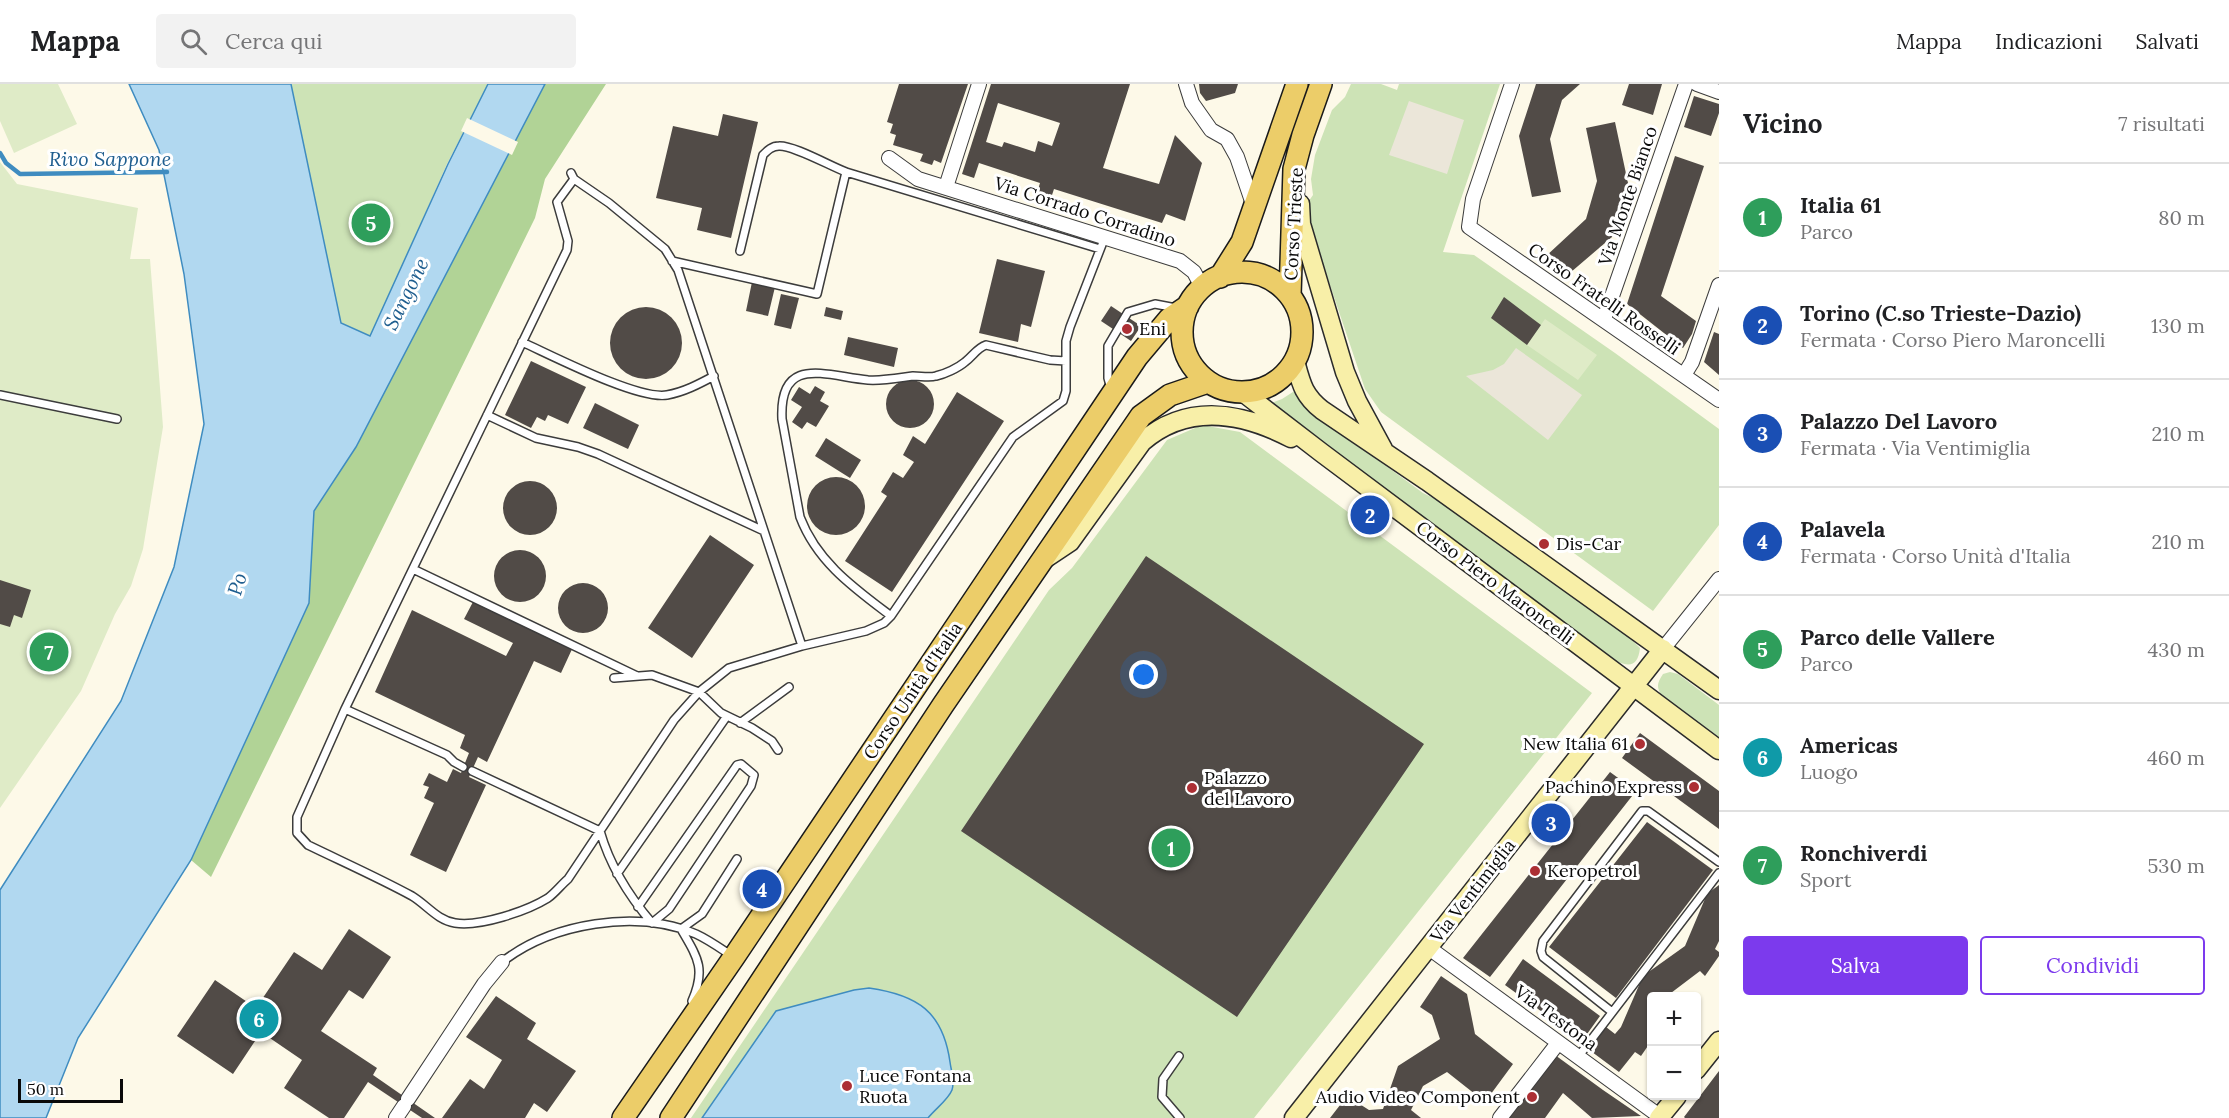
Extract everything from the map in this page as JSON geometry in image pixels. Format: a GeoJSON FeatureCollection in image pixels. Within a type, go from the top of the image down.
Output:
{"type":"FeatureCollection","features":[{"type":"Feature","properties":{"kind":"main road","name":"Corso Trieste"},"geometry":{"type":"LineString","coordinates":[[1211,282],[1242,242],[1297,84]]}},
{"type":"Feature","properties":{"kind":"main road","name":"Corso Trieste"},"geometry":{"type":"LineString","coordinates":[[1290,296],[1294,169],[1321,84]]}},
{"type":"Feature","properties":{"kind":"main road"},"geometry":{"type":"LineString","coordinates":[[1294,169],[1301,224],[1345,372],[1361,408],[1386,453]]}},
{"type":"Feature","properties":{"kind":"main road"},"geometry":{"type":"LineString","coordinates":[[1233,273],[1258,275],[1281,286],[1290,296],[1300,315],[1301,345],[1295,361],[1282,378],[1265,388],[1244,393],[1227,391],[1208,382],[1197,372],[1185,350],[1183,323],[1185,308],[1211,282],[1233,273]]}},
{"type":"Feature","properties":{"kind":"main road","name":"Corso Unità d'Italia"},"geometry":{"type":"LineString","coordinates":[[623,1118],[734,957],[1137,357],[1170,319],[1185,308]]}},
{"type":"Feature","properties":{"kind":"main road"},"geometry":{"type":"LineString","coordinates":[[1295,361],[1300,381],[1310,400],[1719,690]]}},
{"type":"Feature","properties":{"kind":"main road","name":"Corso Unità d'Italia"},"geometry":{"type":"LineString","coordinates":[[671,1118],[943,705],[1141,416],[1170,395],[1208,382]]}},
{"type":"Feature","properties":{"kind":"main road","name":"Corso Piero Maroncelli"},"geometry":{"type":"LineString","coordinates":[[1244,393],[1719,750]]}},
{"type":"Feature","properties":{"kind":"main road"},"geometry":{"type":"LineString","coordinates":[[1041,561],[1070,542],[1142,442],[1158,428],[1183,418],[1210,415],[1246,421],[1279,431],[1322,453]]}},
{"type":"Feature","properties":{"kind":"main road","name":"Via Ventimiglia"},"geometry":{"type":"LineString","coordinates":[[1294,1118],[1663,649]]}},
{"type":"Feature","properties":{"kind":"main road"},"geometry":{"type":"LineString","coordinates":[[1701,1064],[1719,1041]]}},
{"type":"Feature","properties":{"kind":"main road","name":"Corso Unità d'Italia"},"geometry":{"type":"LineString","coordinates":[[628,1118],[646,1083]]}},
{"type":"Feature","properties":{"kind":"main road"},"geometry":{"type":"LineString","coordinates":[[1660,1118],[1673,1100]]}},
{"type":"Feature","properties":{"kind":"street"},"geometry":{"type":"LineString","coordinates":[[946,188],[979,84]]}},
{"type":"Feature","properties":{"kind":"street"},"geometry":{"type":"LineString","coordinates":[[1186,84],[1192,103],[1212,130],[1227,139],[1232,148],[1254,207]]}},
{"type":"Feature","properties":{"kind":"street","name":"Corso Fratelli Rosselli"},"geometry":{"type":"LineString","coordinates":[[1512,84],[1473,200],[1469,227],[1719,400]]}},
{"type":"Feature","properties":{"kind":"street","name":"Via Monte Bianco"},"geometry":{"type":"LineString","coordinates":[[1604,319],[1686,84]]}},
{"type":"Feature","properties":{"kind":"street"},"geometry":{"type":"LineString","coordinates":[[1697,84],[1719,92]]}},
{"type":"Feature","properties":{"kind":"street","name":"Via Corrado Corradino"},"geometry":{"type":"LineString","coordinates":[[889,158],[918,179],[1103,243],[1180,261],[1211,282]]}},
{"type":"Feature","properties":{"kind":"street"},"geometry":{"type":"LineString","coordinates":[[1683,375],[1692,362],[1719,287]]}},
{"type":"Feature","properties":{"kind":"street","name":"Via Ventimiglia"},"geometry":{"type":"LineString","coordinates":[[1663,649],[1719,579]]}},
{"type":"Feature","properties":{"kind":"street","name":"Via Testona"},"geometry":{"type":"LineString","coordinates":[[1429,948],[1660,1118]]}},
{"type":"Feature","properties":{"kind":"street"},"geometry":{"type":"LineString","coordinates":[[403,1108],[484,984],[502,962]]}},
{"type":"Feature","properties":{"kind":"street"},"geometry":{"type":"LineString","coordinates":[[1500,1118],[1558,1043]]}},
{"type":"Feature","properties":{"kind":"lane"},"geometry":{"type":"LineString","coordinates":[[740,251],[763,155],[770,148],[780,145],[793,148],[846,172],[1103,243],[1066,341],[1066,391],[1063,401],[1013,437],[891,616],[884,623],[866,631],[802,646],[729,668],[699,692],[674,720],[568,879],[548,897],[520,910],[470,924],[454,923],[440,918],[415,897],[308,845],[297,834],[297,817],[345,709],[567,250],[568,242],[557,202],[572,176],[609,203],[664,249],[678,270],[802,646]]}},
{"type":"Feature","properties":{"kind":"lane"},"geometry":{"type":"LineString","coordinates":[[672,261],[817,294],[846,172]]}},
{"type":"Feature","properties":{"kind":"lane"},"geometry":{"type":"LineString","coordinates":[[1112,394],[1108,378],[1108,346],[1128,312],[1155,304],[1185,308]]}},
{"type":"Feature","properties":{"kind":"lane"},"geometry":{"type":"LineString","coordinates":[[522,342],[616,384],[650,396],[666,396],[686,390],[714,376]]}},
{"type":"Feature","properties":{"kind":"lane"},"geometry":{"type":"LineString","coordinates":[[891,616],[848,584],[830,567],[805,531],[800,517],[782,418],[784,392],[792,379],[807,372],[868,380],[936,376],[963,364],[986,345],[1050,360],[1066,361]]}},
{"type":"Feature","properties":{"kind":"lane"},"geometry":{"type":"LineString","coordinates":[[0,395],[117,419]]}},
{"type":"Feature","properties":{"kind":"lane"},"geometry":{"type":"LineString","coordinates":[[487,415],[536,438],[598,454],[764,531]]}},
{"type":"Feature","properties":{"kind":"lane"},"geometry":{"type":"LineString","coordinates":[[412,568],[637,676]]}},
{"type":"Feature","properties":{"kind":"lane"},"geometry":{"type":"LineString","coordinates":[[614,678],[652,675],[699,692],[727,716],[772,741],[778,750]]}},
{"type":"Feature","properties":{"kind":"lane"},"geometry":{"type":"LineString","coordinates":[[740,723],[789,687]]}},
{"type":"Feature","properties":{"kind":"lane"},"geometry":{"type":"LineString","coordinates":[[345,709],[447,755],[464,767]]}},
{"type":"Feature","properties":{"kind":"lane"},"geometry":{"type":"LineString","coordinates":[[617,874],[727,716]]}},
{"type":"Feature","properties":{"kind":"lane"},"geometry":{"type":"LineString","coordinates":[[638,907],[737,765],[741,764],[754,775],[751,786],[669,909],[652,923]]}},
{"type":"Feature","properties":{"kind":"lane"},"geometry":{"type":"LineString","coordinates":[[472,771],[600,831],[617,874],[638,907],[652,923]]}},
{"type":"Feature","properties":{"kind":"lane"},"geometry":{"type":"LineString","coordinates":[[1612,1012],[1543,957],[1541,951],[1543,941],[1642,811],[1648,811],[1719,862]]}},
{"type":"Feature","properties":{"kind":"lane"},"geometry":{"type":"LineString","coordinates":[[681,929],[702,914],[737,859]]}},
{"type":"Feature","properties":{"kind":"lane"},"geometry":{"type":"LineString","coordinates":[[1578,1057],[1719,873]]}},
{"type":"Feature","properties":{"kind":"lane"},"geometry":{"type":"LineString","coordinates":[[502,962],[523,946],[549,935],[612,923],[636,921],[681,929],[710,941],[734,957]]}},
{"type":"Feature","properties":{"kind":"lane"},"geometry":{"type":"LineString","coordinates":[[681,929],[693,948],[700,974],[699,985],[683,1030]]}},
{"type":"Feature","properties":{"kind":"lane"},"geometry":{"type":"LineString","coordinates":[[1179,1056],[1163,1079],[1162,1097],[1180,1118]]}},
{"type":"Feature","properties":{"kind":"green space"},"geometry":{"type":"Polygon","coordinates":[[[0,84],[58,84],[77,124],[14,153],[0,121],[0,84]]]}},
{"type":"Feature","properties":{"kind":"green space"},"geometry":{"type":"Polygon","coordinates":[[[291,84],[488,84],[447,164],[371,336],[341,324],[291,84]]]}},
{"type":"Feature","properties":{"kind":"green space"},"geometry":{"type":"Polygon","coordinates":[[[545,84],[606,84],[545,179],[535,218],[211,877],[191,860],[309,603],[314,511],[356,447],[545,84]]]}},
{"type":"Feature","properties":{"kind":"green space"},"geometry":{"type":"Polygon","coordinates":[[[1351,84],[1381,84],[1397,90],[1399,84],[1500,84],[1443,252],[1474,255],[1719,429],[1719,525],[1653,611],[1381,412],[1365,389],[1304,208],[1313,195],[1311,179],[1315,155],[1332,110],[1345,97],[1351,84]]]}},
{"type":"Feature","properties":{"kind":"green space"},"geometry":{"type":"Polygon","coordinates":[[[0,162],[17,184],[138,208],[130,259],[150,259],[163,427],[143,549],[131,586],[115,614],[81,691],[0,808],[0,162]]]}},
{"type":"Feature","properties":{"kind":"green space"},"geometry":{"type":"Polygon","coordinates":[[[1545,319],[1597,355],[1578,380],[1527,345],[1545,319]]]}},
{"type":"Feature","properties":{"kind":"green space"},"geometry":{"type":"Polygon","coordinates":[[[1296,390],[1302,404],[1306,407],[1423,493],[1452,507],[1632,640],[1640,648],[1638,658],[1633,664],[1616,661],[1269,404],[1296,390]]]}},
{"type":"Feature","properties":{"kind":"green space"},"geometry":{"type":"Polygon","coordinates":[[[1202,425],[1240,432],[1592,693],[1254,1118],[691,1118],[1049,590],[1072,568],[1167,440],[1202,425]]]}},
{"type":"Feature","properties":{"kind":"green space"},"geometry":{"type":"Polygon","coordinates":[[[1670,672],[1678,674],[1719,705],[1719,738],[1662,696],[1658,683],[1663,674],[1670,672]]]}},
{"type":"Feature","properties":{"kind":"shaded area"},"geometry":{"type":"Polygon","coordinates":[[[1409,101],[1464,120],[1447,174],[1389,155],[1409,101]]]}},
{"type":"Feature","properties":{"kind":"shaded area"},"geometry":{"type":"Polygon","coordinates":[[[1516,348],[1582,395],[1548,440],[1466,376],[1493,370],[1504,364],[1516,348]]]}},
{"type":"Feature","properties":{"kind":"water"},"geometry":{"type":"Polygon","coordinates":[[[129,84],[291,84],[341,323],[370,336],[448,164],[488,84],[545,84],[356,447],[314,511],[309,603],[191,860],[78,1038],[46,1118],[0,1118],[0,890],[121,701],[174,567],[204,424],[184,274],[159,150],[129,84]]]}},
{"type":"Feature","properties":{"kind":"water"},"geometry":{"type":"Polygon","coordinates":[[[869,988],[901,995],[914,1001],[934,1018],[941,1030],[947,1045],[953,1087],[948,1097],[928,1118],[702,1118],[776,1011],[869,988]]]}},
{"type":"Feature","properties":{"kind":"pier"},"geometry":{"type":"Polygon","coordinates":[[[467,118],[518,142],[512,155],[461,131],[467,118]]]}},
{"type":"Feature","properties":{"kind":"building"},"geometry":{"type":"Polygon","coordinates":[[[899,84],[968,84],[941,163],[934,160],[932,165],[920,161],[923,154],[893,145],[896,135],[890,133],[893,124],[887,122],[899,84]]]}},
{"type":"Feature","properties":{"kind":"building"},"geometry":{"type":"Polygon","coordinates":[[[991,84],[1130,84],[1103,168],[1159,184],[1175,135],[1202,163],[1185,221],[1166,214],[1162,223],[1054,189],[1050,201],[1036,196],[1040,183],[979,163],[974,178],[962,174],[991,84]],[[998,103],[986,142],[1002,147],[1004,142],[1035,152],[1038,141],[1052,146],[1060,123],[998,103]]]}},
{"type":"Feature","properties":{"kind":"building"},"geometry":{"type":"Polygon","coordinates":[[[1199,84],[1238,84],[1235,93],[1206,101],[1200,93],[1199,84]]]}},
{"type":"Feature","properties":{"kind":"building"},"geometry":{"type":"Polygon","coordinates":[[[1536,84],[1580,84],[1562,100],[1550,139],[1561,192],[1532,197],[1519,136],[1536,84]]]}},
{"type":"Feature","properties":{"kind":"building"},"geometry":{"type":"Polygon","coordinates":[[[1629,84],[1662,84],[1653,115],[1622,105],[1629,84]]]}},
{"type":"Feature","properties":{"kind":"building"},"geometry":{"type":"Polygon","coordinates":[[[1694,96],[1719,104],[1719,113],[1711,136],[1684,127],[1694,96]]]}},
{"type":"Feature","properties":{"kind":"building"},"geometry":{"type":"Polygon","coordinates":[[[723,114],[758,122],[731,238],[697,230],[702,208],[656,198],[673,126],[718,136],[723,114]]]}},
{"type":"Feature","properties":{"kind":"building"},"geometry":{"type":"Polygon","coordinates":[[[1615,122],[1628,183],[1612,237],[1564,278],[1545,257],[1586,219],[1597,181],[1586,128],[1615,122]]]}},
{"type":"Feature","properties":{"kind":"building"},"geometry":{"type":"Polygon","coordinates":[[[1675,156],[1704,166],[1661,296],[1696,321],[1692,334],[1683,348],[1627,304],[1675,156]]]}},
{"type":"Feature","properties":{"kind":"building"},"geometry":{"type":"Polygon","coordinates":[[[997,259],[1045,271],[1031,327],[1021,324],[1018,342],[979,333],[997,259]]]}},
{"type":"Feature","properties":{"kind":"building"},"geometry":{"type":"Polygon","coordinates":[[[752,282],[775,287],[768,316],[746,311],[752,282]]]}},
{"type":"Feature","properties":{"kind":"building"},"geometry":{"type":"Polygon","coordinates":[[[781,294],[799,298],[791,329],[774,325],[781,294]]]}},
{"type":"Feature","properties":{"kind":"building"},"geometry":{"type":"Polygon","coordinates":[[[1504,297],[1541,325],[1527,345],[1491,318],[1504,297]]]}},
{"type":"Feature","properties":{"kind":"building"},"geometry":{"type":"Polygon","coordinates":[[[1111,306],[1141,326],[1131,341],[1101,321],[1111,306]]]}},
{"type":"Feature","properties":{"kind":"building"},"geometry":{"type":"Polygon","coordinates":[[[646,307],[666,313],[676,323],[682,343],[676,363],[666,373],[646,379],[626,373],[616,363],[610,343],[616,323],[626,313],[646,307]]]}},
{"type":"Feature","properties":{"kind":"building"},"geometry":{"type":"Polygon","coordinates":[[[826,307],[843,311],[841,320],[824,316],[826,307]]]}},
{"type":"Feature","properties":{"kind":"building"},"geometry":{"type":"Polygon","coordinates":[[[1714,332],[1719,334],[1719,375],[1704,362],[1714,332]]]}},
{"type":"Feature","properties":{"kind":"building"},"geometry":{"type":"Polygon","coordinates":[[[848,337],[898,348],[894,367],[844,355],[848,337]]]}},
{"type":"Feature","properties":{"kind":"building"},"geometry":{"type":"Polygon","coordinates":[[[531,361],[586,387],[568,424],[548,415],[545,421],[537,417],[531,428],[505,415],[531,361]]]}},
{"type":"Feature","properties":{"kind":"building"},"geometry":{"type":"Polygon","coordinates":[[[910,380],[927,387],[934,404],[927,421],[910,428],[893,421],[886,404],[893,387],[910,380]]]}},
{"type":"Feature","properties":{"kind":"building"},"geometry":{"type":"Polygon","coordinates":[[[815,386],[825,392],[820,401],[829,406],[816,427],[807,422],[802,429],[792,422],[802,407],[791,400],[799,387],[810,394],[815,386]]]}},
{"type":"Feature","properties":{"kind":"building"},"geometry":{"type":"Polygon","coordinates":[[[957,392],[1004,421],[892,592],[845,561],[887,496],[881,492],[893,472],[903,478],[914,462],[903,455],[913,436],[925,444],[957,392]]]}},
{"type":"Feature","properties":{"kind":"building"},"geometry":{"type":"Polygon","coordinates":[[[595,403],[639,425],[628,449],[583,428],[595,403]]]}},
{"type":"Feature","properties":{"kind":"building"},"geometry":{"type":"Polygon","coordinates":[[[826,438],[861,460],[850,478],[815,456],[826,438]]]}},
{"type":"Feature","properties":{"kind":"building"},"geometry":{"type":"Polygon","coordinates":[[[830,477],[842,477],[857,485],[865,500],[865,512],[857,527],[842,535],[830,535],[815,527],[807,512],[807,500],[815,485],[830,477]]]}},
{"type":"Feature","properties":{"kind":"building"},"geometry":{"type":"Polygon","coordinates":[[[530,481],[540,483],[549,489],[555,498],[557,508],[555,518],[549,527],[540,533],[530,535],[520,533],[511,527],[505,518],[503,508],[505,498],[511,489],[520,483],[530,481]]]}},
{"type":"Feature","properties":{"kind":"building"},"geometry":{"type":"Polygon","coordinates":[[[710,535],[754,565],[692,658],[648,628],[710,535]]]}},
{"type":"Feature","properties":{"kind":"building"},"geometry":{"type":"Polygon","coordinates":[[[515,550],[525,550],[539,557],[546,576],[539,595],[525,602],[515,602],[505,598],[498,591],[494,581],[494,571],[498,561],[505,554],[515,550]]]}},
{"type":"Feature","properties":{"kind":"building","name":"Palazzo del Lavoro"},"geometry":{"type":"Polygon","coordinates":[[[1146,556],[1424,744],[1237,1017],[961,831],[1146,556]]]}},
{"type":"Feature","properties":{"kind":"building"},"geometry":{"type":"Polygon","coordinates":[[[0,580],[31,590],[22,618],[14,615],[10,627],[0,624],[0,580]]]}},
{"type":"Feature","properties":{"kind":"building"},"geometry":{"type":"Polygon","coordinates":[[[578,583],[588,583],[601,590],[608,603],[608,613],[601,626],[588,633],[578,633],[569,629],[562,622],[558,613],[558,603],[562,594],[569,587],[578,583]]]}},
{"type":"Feature","properties":{"kind":"building"},"geometry":{"type":"Polygon","coordinates":[[[474,600],[573,647],[561,673],[534,661],[487,762],[478,757],[469,777],[486,785],[446,872],[410,855],[434,803],[424,798],[429,787],[423,785],[429,773],[447,782],[453,769],[461,773],[469,753],[460,748],[465,735],[375,692],[412,610],[506,656],[513,643],[464,619],[474,600]]]}},
{"type":"Feature","properties":{"kind":"building"},"geometry":{"type":"Polygon","coordinates":[[[1640,733],[1719,791],[1719,829],[1622,758],[1640,733]]]}},
{"type":"Feature","properties":{"kind":"building"},"geometry":{"type":"Polygon","coordinates":[[[1610,772],[1636,791],[1490,977],[1463,958],[1610,772]]]}},
{"type":"Feature","properties":{"kind":"building"},"geometry":{"type":"Polygon","coordinates":[[[1647,822],[1713,870],[1616,998],[1549,947],[1647,822]]]}},
{"type":"Feature","properties":{"kind":"building"},"geometry":{"type":"Polygon","coordinates":[[[1719,885],[1719,941],[1715,949],[1719,952],[1719,956],[1705,976],[1700,971],[1672,992],[1647,992],[1647,1047],[1641,1056],[1635,1052],[1619,1072],[1588,1049],[1606,1027],[1615,1034],[1621,1027],[1643,976],[1685,946],[1707,894],[1719,885]]]}},
{"type":"Feature","properties":{"kind":"building"},"geometry":{"type":"Polygon","coordinates":[[[349,929],[391,957],[363,999],[349,990],[321,1031],[377,1068],[373,1075],[435,1118],[422,1118],[368,1082],[344,1118],[329,1118],[284,1088],[302,1060],[261,1032],[233,1074],[177,1036],[215,980],[256,1008],[294,952],[322,970],[349,929]]]}},
{"type":"Feature","properties":{"kind":"building"},"geometry":{"type":"Polygon","coordinates":[[[1523,959],[1600,1016],[1582,1041],[1505,985],[1523,959]]]}},
{"type":"Feature","properties":{"kind":"building"},"geometry":{"type":"Polygon","coordinates":[[[1441,976],[1467,994],[1475,1034],[1513,1064],[1485,1102],[1447,1072],[1423,1086],[1411,1110],[1421,1118],[1330,1118],[1347,1096],[1369,1110],[1383,1109],[1398,1066],[1440,1039],[1432,1015],[1420,1007],[1441,976]]]}},
{"type":"Feature","properties":{"kind":"building"},"geometry":{"type":"Polygon","coordinates":[[[496,996],[536,1023],[527,1039],[576,1071],[547,1112],[534,1103],[525,1118],[442,1118],[470,1079],[484,1089],[502,1060],[466,1037],[496,996]]]}},
{"type":"Feature","properties":{"kind":"building"},"geometry":{"type":"Polygon","coordinates":[[[1555,1055],[1641,1116],[1592,1118],[1563,1093],[1545,1118],[1508,1118],[1555,1055]]]}},
{"type":"Feature","properties":{"kind":"building"},"geometry":{"type":"Polygon","coordinates":[[[1719,1071],[1719,1118],[1684,1117],[1697,1100],[1701,1100],[1701,1095],[1719,1071]]]}},
{"type":"Feature","properties":{"kind":"waterway","name":"Rivo Sappone"},"geometry":{"type":"LineString","coordinates":[[0,153],[6,163],[20,174],[167,172]]}},
{"type":"Feature","properties":{"kind":"place","name":"Parco delle Vallere"},"geometry":{"type":"Point","coordinates":[371,223]}},
{"type":"Feature","properties":{"kind":"place","name":"Eni"},"geometry":{"type":"Point","coordinates":[1127,329]}},
{"type":"Feature","properties":{"kind":"place","name":"Torino (C.so Trieste-Dazio)"},"geometry":{"type":"Point","coordinates":[1370,515]}},
{"type":"Feature","properties":{"kind":"place","name":"Dis-Car"},"geometry":{"type":"Point","coordinates":[1544,544]}},
{"type":"Feature","properties":{"kind":"place","name":"Ronchiverdi"},"geometry":{"type":"Point","coordinates":[49,652]}},
{"type":"Feature","properties":{"kind":"place","name":"New Italia 61"},"geometry":{"type":"Point","coordinates":[1640,744]}},
{"type":"Feature","properties":{"kind":"place","name":"Pachino Express"},"geometry":{"type":"Point","coordinates":[1694,787]}},
{"type":"Feature","properties":{"kind":"place","name":"Palazzo del Lavoro"},"geometry":{"type":"Point","coordinates":[1192,788]}},
{"type":"Feature","properties":{"kind":"place","name":"Palazzo Del Lavoro"},"geometry":{"type":"Point","coordinates":[1551,823]}},
{"type":"Feature","properties":{"kind":"place","name":"Italia 61"},"geometry":{"type":"Point","coordinates":[1171,848]}},
{"type":"Feature","properties":{"kind":"place","name":"Keropetrol"},"geometry":{"type":"Point","coordinates":[1535,871]}},
{"type":"Feature","properties":{"kind":"place","name":"Palavela"},"geometry":{"type":"Point","coordinates":[762,889]}},
{"type":"Feature","properties":{"kind":"place","name":"Americas"},"geometry":{"type":"Point","coordinates":[259,1019]}},
{"type":"Feature","properties":{"kind":"place","name":"Luce Fontana Ruota"},"geometry":{"type":"Point","coordinates":[847,1086]}},
{"type":"Feature","properties":{"kind":"place","name":"Audio Video Component"},"geometry":{"type":"Point","coordinates":[1532,1097]}},
{"type":"Feature","properties":{"kind":"water label","name":"Sangone"},"geometry":{"type":"Point","coordinates":[406,294]}},
{"type":"Feature","properties":{"kind":"water label","name":"Po"},"geometry":{"type":"Point","coordinates":[237,584]}}]}
